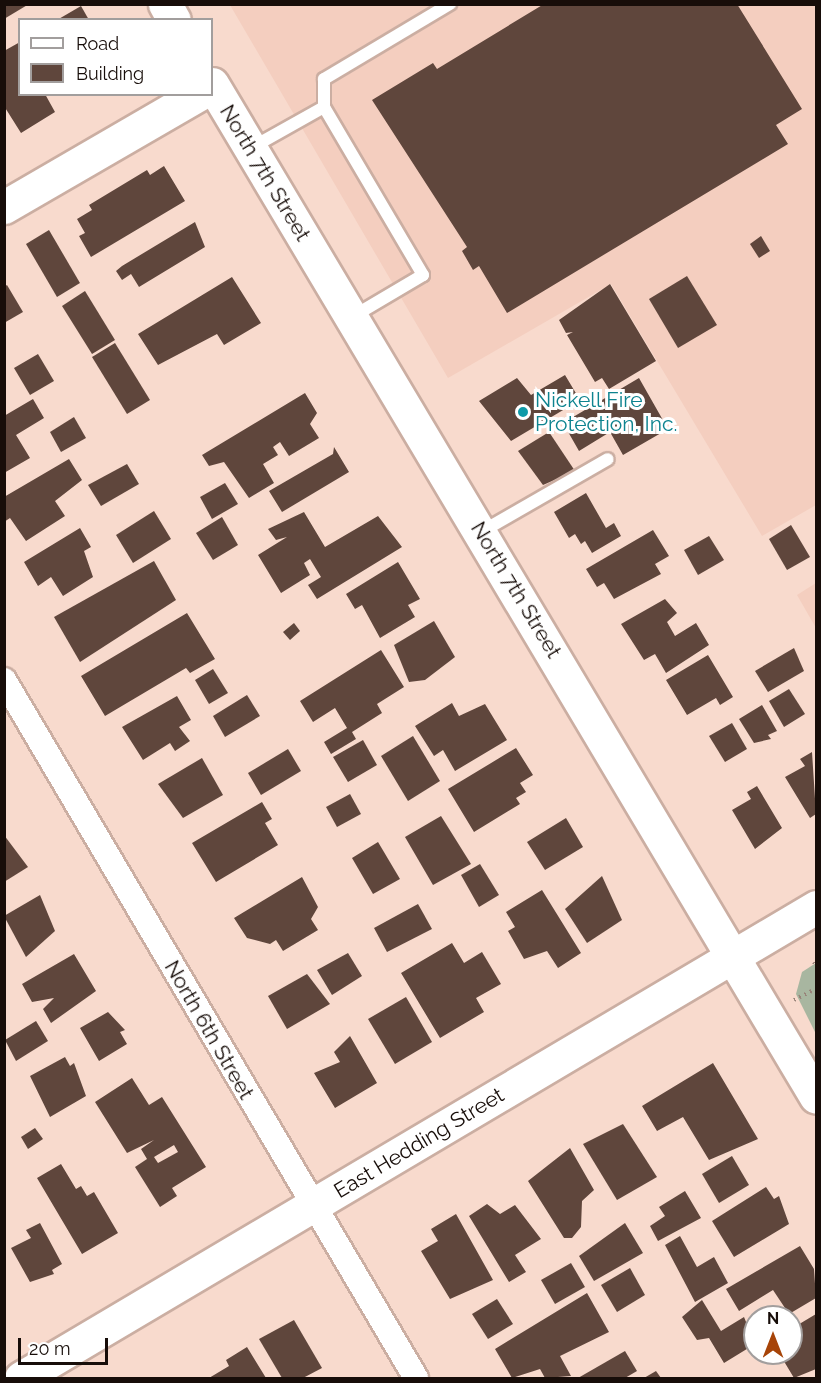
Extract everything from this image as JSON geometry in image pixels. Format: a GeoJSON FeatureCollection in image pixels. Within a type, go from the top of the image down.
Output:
{"type":"FeatureCollection","features":[{"type":"Feature","properties":{"kind":"street"},"geometry":{"type":"LineString","coordinates":[[165,4],[173,18]]}},
{"type":"Feature","properties":{"kind":"street","name":"North 7th Street"},"geometry":{"type":"LineString","coordinates":[[213,94],[250,148],[481,532],[816,1097]]}},
{"type":"Feature","properties":{"kind":"street"},"geometry":{"type":"LineString","coordinates":[[4,207],[195,96]]}},
{"type":"Feature","properties":{"kind":"street","name":"North 6th Street"},"geometry":{"type":"LineString","coordinates":[[4,680],[312,1206],[416,1378]]}},
{"type":"Feature","properties":{"kind":"street","name":"East Hedding Street"},"geometry":{"type":"LineString","coordinates":[[21,1378],[816,907]]}},
{"type":"Feature","properties":{"kind":"lane"},"geometry":{"type":"LineString","coordinates":[[351,317],[423,275],[324,107],[324,79],[450,4]]}},
{"type":"Feature","properties":{"kind":"lane"},"geometry":{"type":"LineString","coordinates":[[250,148],[324,107]]}},
{"type":"Feature","properties":{"kind":"lane"},"geometry":{"type":"LineString","coordinates":[[481,532],[608,459]]}},
{"type":"Feature","properties":{"kind":"path"},"geometry":{"type":"LineString","coordinates":[[794,1000],[816,989]]}},
{"type":"Feature","properties":{"kind":"shaded area"},"geometry":{"type":"Polygon","coordinates":[[[230,5],[816,5],[816,505],[762,536],[611,284],[448,378],[230,5]]]}},
{"type":"Feature","properties":{"kind":"shaded area"},"geometry":{"type":"Polygon","coordinates":[[[816,583],[816,628],[797,595],[816,583]]]}},
{"type":"Feature","properties":{"kind":"green space"},"geometry":{"type":"Polygon","coordinates":[[[816,963],[816,1034],[796,994],[802,972],[816,963]]]}},
{"type":"Feature","properties":{"kind":"building"},"geometry":{"type":"Polygon","coordinates":[[[4,4],[29,4],[4,19],[4,4]]]}},
{"type":"Feature","properties":{"kind":"building"},"geometry":{"type":"Polygon","coordinates":[[[544,4],[737,4],[802,109],[776,125],[788,144],[507,313],[479,266],[473,270],[462,251],[467,247],[372,100],[433,63],[437,69],[544,4]]]}},
{"type":"Feature","properties":{"kind":"building"},"geometry":{"type":"Polygon","coordinates":[[[81,6],[88,18],[60,18],[81,6]]]}},
{"type":"Feature","properties":{"kind":"building"},"geometry":{"type":"Polygon","coordinates":[[[18,43],[18,96],[46,96],[55,112],[21,133],[4,106],[4,51],[18,43]]]}},
{"type":"Feature","properties":{"kind":"building"},"geometry":{"type":"Polygon","coordinates":[[[164,166],[185,201],[91,257],[79,236],[85,233],[77,219],[92,210],[89,205],[147,170],[150,175],[164,166]]]}},
{"type":"Feature","properties":{"kind":"building"},"geometry":{"type":"Polygon","coordinates":[[[195,222],[205,247],[139,287],[131,274],[122,280],[116,271],[122,266],[195,222]]]}},
{"type":"Feature","properties":{"kind":"building"},"geometry":{"type":"Polygon","coordinates":[[[49,230],[80,283],[57,297],[26,244],[49,230]]]}},
{"type":"Feature","properties":{"kind":"building"},"geometry":{"type":"Polygon","coordinates":[[[761,236],[770,251],[759,258],[750,244],[761,236]]]}},
{"type":"Feature","properties":{"kind":"building"},"geometry":{"type":"Polygon","coordinates":[[[687,276],[717,325],[678,348],[649,299],[687,276]]]}},
{"type":"Feature","properties":{"kind":"building"},"geometry":{"type":"Polygon","coordinates":[[[232,277],[261,323],[224,345],[217,334],[158,365],[138,334],[232,277]]]}},
{"type":"Feature","properties":{"kind":"building"},"geometry":{"type":"Polygon","coordinates":[[[610,284],[656,361],[609,389],[602,378],[595,382],[567,335],[573,332],[566,333],[559,320],[610,284]]]}},
{"type":"Feature","properties":{"kind":"building"},"geometry":{"type":"Polygon","coordinates":[[[7,285],[23,312],[4,323],[4,287],[7,285]]]}},
{"type":"Feature","properties":{"kind":"building"},"geometry":{"type":"Polygon","coordinates":[[[85,291],[115,340],[92,354],[62,306],[85,291]]]}},
{"type":"Feature","properties":{"kind":"building"},"geometry":{"type":"Polygon","coordinates":[[[115,343],[150,400],[127,414],[92,357],[115,343]]]}},
{"type":"Feature","properties":{"kind":"building"},"geometry":{"type":"Polygon","coordinates":[[[38,354],[54,381],[30,395],[14,368],[38,354]]]}},
{"type":"Feature","properties":{"kind":"building","name":"Nickell Fire Protection, Inc."},"geometry":{"type":"Polygon","coordinates":[[[565,375],[580,400],[511,441],[479,401],[517,378],[531,395],[565,375]]]}},
{"type":"Feature","properties":{"kind":"building"},"geometry":{"type":"Polygon","coordinates":[[[639,378],[668,429],[623,455],[610,432],[579,451],[563,423],[639,378]]]}},
{"type":"Feature","properties":{"kind":"building"},"geometry":{"type":"Polygon","coordinates":[[[305,393],[317,413],[310,424],[319,438],[289,456],[280,442],[273,447],[278,455],[263,464],[274,483],[249,498],[224,462],[209,466],[202,455],[305,393]]]}},
{"type":"Feature","properties":{"kind":"building"},"geometry":{"type":"Polygon","coordinates":[[[33,399],[44,418],[16,435],[30,458],[4,473],[4,416],[33,399]]]}},
{"type":"Feature","properties":{"kind":"building"},"geometry":{"type":"Polygon","coordinates":[[[74,417],[86,438],[61,452],[50,432],[74,417]]]}},
{"type":"Feature","properties":{"kind":"building"},"geometry":{"type":"Polygon","coordinates":[[[549,432],[575,471],[543,485],[518,451],[549,432]]]}},
{"type":"Feature","properties":{"kind":"building"},"geometry":{"type":"Polygon","coordinates":[[[334,447],[349,472],[282,512],[269,491],[333,454],[334,447]]]}},
{"type":"Feature","properties":{"kind":"building"},"geometry":{"type":"Polygon","coordinates":[[[69,459],[82,480],[55,501],[65,516],[26,541],[10,518],[4,522],[4,497],[69,459]]]}},
{"type":"Feature","properties":{"kind":"building"},"geometry":{"type":"Polygon","coordinates":[[[127,464],[139,484],[101,506],[88,485],[127,464]]]}},
{"type":"Feature","properties":{"kind":"building"},"geometry":{"type":"Polygon","coordinates":[[[225,483],[238,504],[212,519],[200,497],[225,483]]]}},
{"type":"Feature","properties":{"kind":"building"},"geometry":{"type":"Polygon","coordinates":[[[586,493],[606,528],[614,523],[621,536],[592,553],[585,541],[581,544],[575,534],[569,538],[554,512],[586,493]]]}},
{"type":"Feature","properties":{"kind":"building"},"geometry":{"type":"Polygon","coordinates":[[[154,511],[171,539],[133,563],[116,535],[154,511]]]}},
{"type":"Feature","properties":{"kind":"building"},"geometry":{"type":"Polygon","coordinates":[[[304,512],[325,547],[378,516],[402,547],[317,599],[308,585],[321,577],[310,559],[304,563],[310,575],[281,593],[258,555],[287,537],[276,540],[268,529],[304,512]]]}},
{"type":"Feature","properties":{"kind":"building"},"geometry":{"type":"Polygon","coordinates":[[[222,517],[238,545],[213,560],[196,533],[222,517]]]}},
{"type":"Feature","properties":{"kind":"building"},"geometry":{"type":"Polygon","coordinates":[[[791,525],[810,557],[787,570],[769,539],[791,525]]]}},
{"type":"Feature","properties":{"kind":"building"},"geometry":{"type":"Polygon","coordinates":[[[80,528],[91,547],[84,551],[93,577],[63,596],[51,577],[38,586],[24,562],[80,528]]]}},
{"type":"Feature","properties":{"kind":"building"},"geometry":{"type":"Polygon","coordinates":[[[653,530],[669,556],[655,564],[661,574],[614,599],[604,583],[597,587],[586,569],[653,530]]]}},
{"type":"Feature","properties":{"kind":"building"},"geometry":{"type":"Polygon","coordinates":[[[709,536],[724,560],[698,575],[684,550],[709,536]]]}},
{"type":"Feature","properties":{"kind":"building"},"geometry":{"type":"Polygon","coordinates":[[[154,561],[176,600],[80,662],[54,617],[154,561]]]}},
{"type":"Feature","properties":{"kind":"building"},"geometry":{"type":"Polygon","coordinates":[[[398,562],[420,599],[408,605],[415,617],[380,638],[362,605],[355,609],[346,594],[398,562]]]}},
{"type":"Feature","properties":{"kind":"building"},"geometry":{"type":"Polygon","coordinates":[[[665,599],[677,613],[667,622],[675,636],[696,623],[709,645],[666,673],[655,654],[644,660],[621,624],[665,599]]]}},
{"type":"Feature","properties":{"kind":"building"},"geometry":{"type":"Polygon","coordinates":[[[187,613],[215,659],[190,673],[186,668],[105,716],[81,676],[187,613]]]}},
{"type":"Feature","properties":{"kind":"building"},"geometry":{"type":"Polygon","coordinates":[[[434,621],[455,657],[425,680],[409,682],[394,645],[434,621]]]}},
{"type":"Feature","properties":{"kind":"building"},"geometry":{"type":"Polygon","coordinates":[[[294,623],[300,631],[290,640],[283,632],[294,623]]]}},
{"type":"Feature","properties":{"kind":"building"},"geometry":{"type":"Polygon","coordinates":[[[794,648],[804,671],[768,692],[755,671],[794,648]]]}},
{"type":"Feature","properties":{"kind":"building"},"geometry":{"type":"Polygon","coordinates":[[[381,650],[404,687],[377,704],[382,713],[352,732],[356,739],[331,754],[324,742],[347,728],[335,708],[313,722],[300,701],[381,650]]]}},
{"type":"Feature","properties":{"kind":"building"},"geometry":{"type":"Polygon","coordinates":[[[708,655],[733,697],[720,705],[716,698],[687,715],[666,680],[708,655]]]}},
{"type":"Feature","properties":{"kind":"building"},"geometry":{"type":"Polygon","coordinates":[[[213,669],[228,693],[209,704],[195,680],[213,669]]]}},
{"type":"Feature","properties":{"kind":"building"},"geometry":{"type":"Polygon","coordinates":[[[789,689],[805,714],[784,727],[769,701],[789,689]]]}},
{"type":"Feature","properties":{"kind":"building"},"geometry":{"type":"Polygon","coordinates":[[[247,695],[260,716],[225,737],[213,716],[247,695]]]}},
{"type":"Feature","properties":{"kind":"building"},"geometry":{"type":"Polygon","coordinates":[[[177,696],[191,720],[179,727],[190,741],[175,751],[170,743],[143,760],[122,727],[177,696]]]}},
{"type":"Feature","properties":{"kind":"building"},"geometry":{"type":"Polygon","coordinates":[[[452,703],[459,716],[485,704],[507,740],[455,771],[443,750],[434,756],[415,726],[452,703]]]}},
{"type":"Feature","properties":{"kind":"building"},"geometry":{"type":"Polygon","coordinates":[[[762,705],[777,731],[768,735],[771,739],[754,743],[739,719],[762,705]]]}},
{"type":"Feature","properties":{"kind":"building"},"geometry":{"type":"Polygon","coordinates":[[[732,723],[747,749],[725,762],[709,736],[732,723]]]}},
{"type":"Feature","properties":{"kind":"building"},"geometry":{"type":"Polygon","coordinates":[[[413,736],[440,781],[408,801],[381,756],[413,736]]]}},
{"type":"Feature","properties":{"kind":"building"},"geometry":{"type":"Polygon","coordinates":[[[363,740],[377,765],[348,782],[333,757],[363,740]]]}},
{"type":"Feature","properties":{"kind":"building"},"geometry":{"type":"Polygon","coordinates":[[[516,748],[533,775],[520,783],[526,792],[516,798],[520,804],[474,832],[448,789],[516,748]]]}},
{"type":"Feature","properties":{"kind":"building"},"geometry":{"type":"Polygon","coordinates":[[[288,749],[301,771],[261,795],[248,773],[288,749]]]}},
{"type":"Feature","properties":{"kind":"building"},"geometry":{"type":"Polygon","coordinates":[[[812,752],[816,814],[810,818],[785,777],[805,766],[800,759],[812,752]]]}},
{"type":"Feature","properties":{"kind":"building"},"geometry":{"type":"Polygon","coordinates":[[[202,758],[223,795],[183,818],[158,784],[202,758]]]}},
{"type":"Feature","properties":{"kind":"building"},"geometry":{"type":"Polygon","coordinates":[[[757,786],[782,828],[755,849],[732,810],[751,799],[747,792],[757,786]]]}},
{"type":"Feature","properties":{"kind":"building"},"geometry":{"type":"Polygon","coordinates":[[[350,794],[361,814],[337,827],[326,807],[350,794]]]}},
{"type":"Feature","properties":{"kind":"building"},"geometry":{"type":"Polygon","coordinates":[[[262,802],[272,819],[265,823],[278,845],[216,882],[192,843],[262,802]]]}},
{"type":"Feature","properties":{"kind":"building"},"geometry":{"type":"Polygon","coordinates":[[[441,816],[471,864],[433,885],[405,837],[441,816]]]}},
{"type":"Feature","properties":{"kind":"building"},"geometry":{"type":"Polygon","coordinates":[[[566,818],[583,847],[545,870],[527,842],[566,818]]]}},
{"type":"Feature","properties":{"kind":"building"},"geometry":{"type":"Polygon","coordinates":[[[4,835],[28,867],[4,882],[4,835]]]}},
{"type":"Feature","properties":{"kind":"building"},"geometry":{"type":"Polygon","coordinates":[[[378,842],[400,879],[373,894],[352,858],[378,842]]]}},
{"type":"Feature","properties":{"kind":"building"},"geometry":{"type":"Polygon","coordinates":[[[480,864],[499,895],[479,907],[461,875],[480,864]]]}},
{"type":"Feature","properties":{"kind":"building"},"geometry":{"type":"Polygon","coordinates":[[[602,876],[622,920],[587,943],[565,909],[602,876]]]}},
{"type":"Feature","properties":{"kind":"building"},"geometry":{"type":"Polygon","coordinates":[[[302,877],[318,907],[311,919],[318,930],[283,951],[276,940],[270,944],[247,938],[234,918],[302,877]]]}},
{"type":"Feature","properties":{"kind":"building"},"geometry":{"type":"Polygon","coordinates":[[[542,890],[581,953],[558,968],[547,951],[524,959],[508,931],[515,927],[506,912],[542,890]]]}},
{"type":"Feature","properties":{"kind":"building"},"geometry":{"type":"Polygon","coordinates":[[[40,895],[55,931],[26,957],[4,916],[40,895]]]}},
{"type":"Feature","properties":{"kind":"building"},"geometry":{"type":"Polygon","coordinates":[[[418,904],[432,929],[387,952],[374,928],[418,904]]]}},
{"type":"Feature","properties":{"kind":"building"},"geometry":{"type":"Polygon","coordinates":[[[452,943],[464,963],[482,952],[501,984],[476,998],[484,1012],[440,1038],[401,973],[452,943]]]}},
{"type":"Feature","properties":{"kind":"building"},"geometry":{"type":"Polygon","coordinates":[[[348,953],[362,976],[332,995],[317,970],[348,953]]]}},
{"type":"Feature","properties":{"kind":"building"},"geometry":{"type":"Polygon","coordinates":[[[74,954],[96,991],[51,1023],[43,1009],[54,998],[32,1002],[22,984],[74,954]]]}},
{"type":"Feature","properties":{"kind":"building"},"geometry":{"type":"Polygon","coordinates":[[[307,974],[330,1004],[287,1029],[268,996],[307,974]]]}},
{"type":"Feature","properties":{"kind":"building"},"geometry":{"type":"Polygon","coordinates":[[[406,997],[432,1042],[395,1064],[368,1019],[406,997]]]}},
{"type":"Feature","properties":{"kind":"building"},"geometry":{"type":"Polygon","coordinates":[[[108,1012],[125,1030],[120,1032],[127,1044],[99,1061],[80,1028],[108,1012]]]}},
{"type":"Feature","properties":{"kind":"building"},"geometry":{"type":"Polygon","coordinates":[[[36,1021],[48,1041],[16,1061],[5,1040],[36,1021]]]}},
{"type":"Feature","properties":{"kind":"building"},"geometry":{"type":"Polygon","coordinates":[[[350,1036],[377,1083],[335,1108],[314,1073],[340,1062],[334,1052],[350,1036]]]}},
{"type":"Feature","properties":{"kind":"building"},"geometry":{"type":"Polygon","coordinates":[[[65,1057],[70,1066],[74,1063],[86,1096],[50,1117],[30,1076],[65,1057]]]}},
{"type":"Feature","properties":{"kind":"building"},"geometry":{"type":"Polygon","coordinates":[[[713,1063],[758,1139],[709,1160],[683,1117],[657,1131],[642,1106],[713,1063]]]}},
{"type":"Feature","properties":{"kind":"building"},"geometry":{"type":"Polygon","coordinates":[[[132,1078],[149,1105],[162,1097],[206,1167],[172,1188],[177,1196],[160,1207],[135,1167],[147,1159],[141,1149],[154,1140],[127,1153],[95,1102],[132,1078]],[[174,1145],[154,1157],[158,1163],[178,1152],[174,1145]]]}},
{"type":"Feature","properties":{"kind":"building"},"geometry":{"type":"Polygon","coordinates":[[[623,1124],[657,1177],[617,1200],[583,1144],[623,1124]]]}},
{"type":"Feature","properties":{"kind":"building"},"geometry":{"type":"Polygon","coordinates":[[[35,1128],[43,1139],[28,1149],[21,1137],[35,1128]]]}},
{"type":"Feature","properties":{"kind":"building"},"geometry":{"type":"Polygon","coordinates":[[[570,1148],[594,1190],[582,1201],[581,1227],[572,1238],[564,1238],[528,1181],[570,1148]]]}},
{"type":"Feature","properties":{"kind":"building"},"geometry":{"type":"Polygon","coordinates":[[[732,1156],[749,1185],[719,1203],[702,1174],[732,1156]]]}},
{"type":"Feature","properties":{"kind":"building"},"geometry":{"type":"Polygon","coordinates":[[[61,1164],[76,1189],[81,1186],[87,1196],[94,1192],[118,1233],[82,1254],[37,1178],[61,1164]]]}},
{"type":"Feature","properties":{"kind":"building"},"geometry":{"type":"Polygon","coordinates":[[[766,1187],[774,1199],[779,1196],[789,1224],[734,1257],[712,1221],[766,1187]]]}},
{"type":"Feature","properties":{"kind":"building"},"geometry":{"type":"Polygon","coordinates":[[[685,1191],[701,1218],[658,1241],[650,1226],[665,1216],[659,1207],[685,1191]]]}},
{"type":"Feature","properties":{"kind":"building"},"geometry":{"type":"Polygon","coordinates":[[[487,1204],[500,1214],[515,1205],[541,1239],[515,1255],[526,1272],[509,1282],[469,1216],[487,1204]]]}},
{"type":"Feature","properties":{"kind":"building"},"geometry":{"type":"Polygon","coordinates":[[[456,1214],[493,1280],[450,1299],[421,1251],[438,1241],[431,1229],[456,1214]]]}},
{"type":"Feature","properties":{"kind":"building"},"geometry":{"type":"Polygon","coordinates":[[[40,1223],[62,1264],[52,1270],[54,1274],[30,1282],[11,1248],[31,1238],[26,1230],[40,1223]]]}},
{"type":"Feature","properties":{"kind":"building"},"geometry":{"type":"Polygon","coordinates":[[[625,1223],[643,1253],[594,1281],[579,1256],[625,1223]]]}},
{"type":"Feature","properties":{"kind":"building"},"geometry":{"type":"Polygon","coordinates":[[[680,1236],[697,1267],[714,1257],[728,1283],[695,1302],[665,1245],[680,1236]]]}},
{"type":"Feature","properties":{"kind":"building"},"geometry":{"type":"Polygon","coordinates":[[[800,1246],[814,1269],[816,1298],[803,1306],[783,1305],[773,1290],[749,1305],[743,1305],[743,1309],[739,1311],[726,1289],[800,1246]]]}},
{"type":"Feature","properties":{"kind":"building"},"geometry":{"type":"Polygon","coordinates":[[[571,1263],[585,1287],[555,1304],[541,1280],[571,1263]]]}},
{"type":"Feature","properties":{"kind":"building"},"geometry":{"type":"Polygon","coordinates":[[[630,1268],[645,1295],[617,1312],[601,1285],[630,1268]]]}},
{"type":"Feature","properties":{"kind":"building"},"geometry":{"type":"Polygon","coordinates":[[[587,1293],[609,1332],[560,1356],[571,1376],[545,1378],[540,1369],[512,1378],[495,1349],[587,1293]]]}},
{"type":"Feature","properties":{"kind":"building"},"geometry":{"type":"Polygon","coordinates":[[[497,1299],[513,1324],[488,1339],[472,1314],[497,1299]]]}},
{"type":"Feature","properties":{"kind":"building"},"geometry":{"type":"Polygon","coordinates":[[[702,1300],[721,1331],[743,1318],[743,1351],[724,1363],[709,1338],[697,1340],[682,1317],[702,1300]]]}},
{"type":"Feature","properties":{"kind":"building"},"geometry":{"type":"Polygon","coordinates":[[[816,1314],[816,1369],[794,1378],[786,1365],[803,1365],[803,1322],[816,1314]]]}},
{"type":"Feature","properties":{"kind":"building"},"geometry":{"type":"Polygon","coordinates":[[[294,1320],[322,1368],[303,1378],[282,1378],[259,1339],[294,1320]]]}},
{"type":"Feature","properties":{"kind":"building"},"geometry":{"type":"Polygon","coordinates":[[[247,1347],[266,1378],[209,1378],[229,1366],[226,1360],[247,1347]]]}},
{"type":"Feature","properties":{"kind":"building"},"geometry":{"type":"Polygon","coordinates":[[[625,1351],[637,1371],[625,1378],[578,1378],[625,1351]]]}},
{"type":"Feature","properties":{"kind":"building"},"geometry":{"type":"Polygon","coordinates":[[[656,1371],[661,1378],[644,1378],[656,1371]]]}},
{"type":"Feature","properties":{"kind":"place","name":"Nickell Fire Protection, Inc."},"geometry":{"type":"Point","coordinates":[523,412]}}]}
